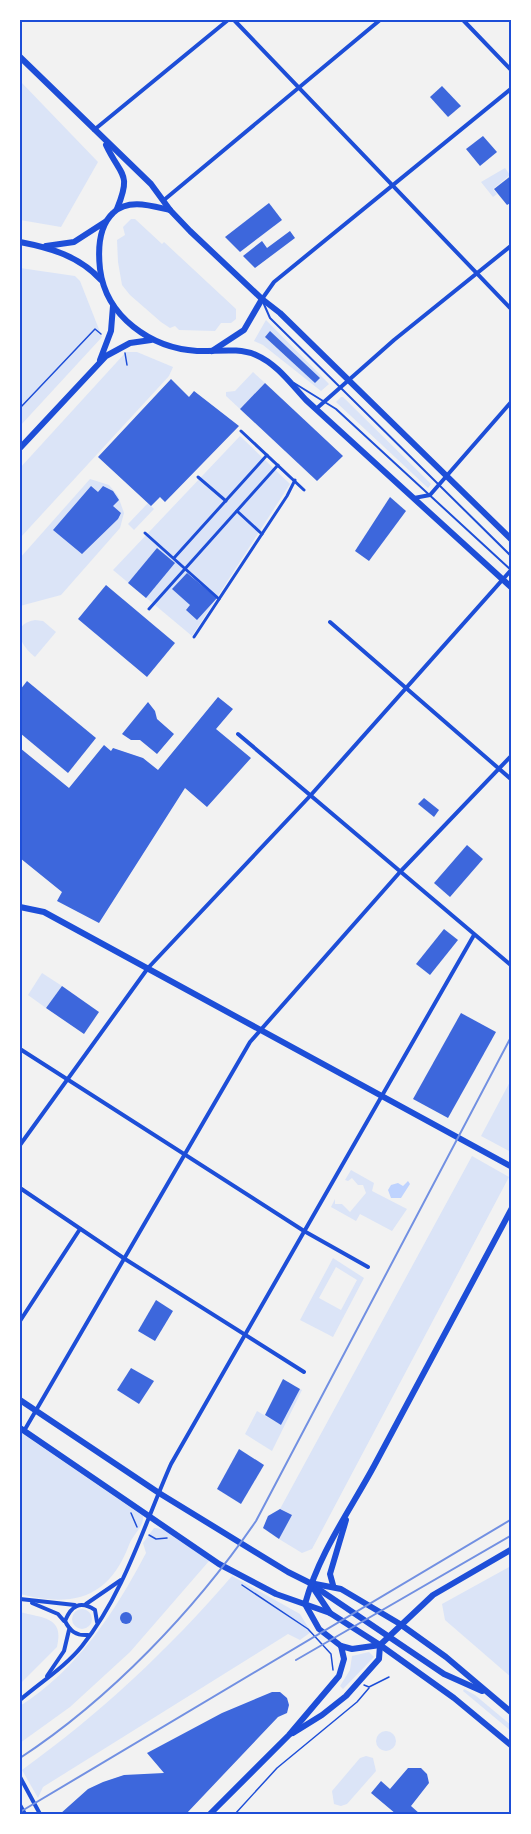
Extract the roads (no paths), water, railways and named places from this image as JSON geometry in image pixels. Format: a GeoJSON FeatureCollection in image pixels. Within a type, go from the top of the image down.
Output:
{"type":"FeatureCollection","features":[{"type":"Feature","properties":{"kind":"main road"},"geometry":{"type":"LineString","coordinates":[[20,57],[105,142],[121,154],[164,200],[170,210],[262,299],[280,313],[512,540]]}},
{"type":"Feature","properties":{"kind":"main road"},"geometry":{"type":"LineString","coordinates":[[42,246],[74,242],[105,222],[117,209],[126,183],[105,142]]}},
{"type":"Feature","properties":{"kind":"main road"},"geometry":{"type":"LineString","coordinates":[[117,209],[141,204],[170,210]]}},
{"type":"Feature","properties":{"kind":"main road"},"geometry":{"type":"LineString","coordinates":[[99,362],[111,331],[112,306],[102,281],[99,252],[105,222]]}},
{"type":"Feature","properties":{"kind":"main road"},"geometry":{"type":"LineString","coordinates":[[20,242],[42,246],[82,262],[102,281]]}},
{"type":"Feature","properties":{"kind":"main road"},"geometry":{"type":"LineString","coordinates":[[211,351],[249,326],[262,299]]}},
{"type":"Feature","properties":{"kind":"main road"},"geometry":{"type":"LineString","coordinates":[[112,306],[152,340],[175,348],[253,353],[293,382],[316,409],[512,588]]}},
{"type":"Feature","properties":{"kind":"main road"},"geometry":{"type":"LineString","coordinates":[[20,448],[99,362],[120,347],[152,340]]}},
{"type":"Feature","properties":{"kind":"main road"},"geometry":{"type":"LineString","coordinates":[[20,907],[44,912],[512,1167]]}},
{"type":"Feature","properties":{"kind":"main road"},"geometry":{"type":"LineString","coordinates":[[380,1645],[352,1649],[341,1646],[319,1629],[304,1604],[310,1583],[321,1554],[348,1513],[512,1208]]}},
{"type":"Feature","properties":{"kind":"main road"},"geometry":{"type":"LineString","coordinates":[[20,1400],[159,1493],[310,1583],[444,1674],[486,1692]]}},
{"type":"Feature","properties":{"kind":"main road"},"geometry":{"type":"LineString","coordinates":[[22,1429],[219,1564],[276,1594],[330,1612],[454,1698],[512,1746]]}},
{"type":"Feature","properties":{"kind":"main road"},"geometry":{"type":"LineString","coordinates":[[333,1586],[330,1574],[348,1513]]}},
{"type":"Feature","properties":{"kind":"main road"},"geometry":{"type":"LineString","coordinates":[[289,1735],[322,1715],[358,1684],[379,1659],[380,1645],[433,1595],[512,1549]]}},
{"type":"Feature","properties":{"kind":"main road"},"geometry":{"type":"LineString","coordinates":[[310,1583],[333,1586],[400,1624],[446,1656],[512,1713]]}},
{"type":"Feature","properties":{"kind":"main road"},"geometry":{"type":"LineString","coordinates":[[310,1583],[330,1612]]}},
{"type":"Feature","properties":{"kind":"main road"},"geometry":{"type":"LineString","coordinates":[[210,1815],[289,1735],[339,1676],[344,1659],[341,1646]]}},
{"type":"Feature","properties":{"kind":"street"},"geometry":{"type":"LineString","coordinates":[[94,130],[228,20]]}},
{"type":"Feature","properties":{"kind":"street"},"geometry":{"type":"LineString","coordinates":[[234,20],[512,310]]}},
{"type":"Feature","properties":{"kind":"street"},"geometry":{"type":"LineString","coordinates":[[164,200],[380,20]]}},
{"type":"Feature","properties":{"kind":"street"},"geometry":{"type":"LineString","coordinates":[[463,20],[512,71]]}},
{"type":"Feature","properties":{"kind":"street"},"geometry":{"type":"LineString","coordinates":[[262,299],[274,282],[512,88]]}},
{"type":"Feature","properties":{"kind":"street"},"geometry":{"type":"LineString","coordinates":[[316,409],[348,379],[512,245]]}},
{"type":"Feature","properties":{"kind":"street"},"geometry":{"type":"LineString","coordinates":[[411,498],[430,495],[512,401]]}},
{"type":"Feature","properties":{"kind":"street"},"geometry":{"type":"LineString","coordinates":[[242,432],[304,490]]}},
{"type":"Feature","properties":{"kind":"street"},"geometry":{"type":"LineString","coordinates":[[174,558],[267,455]]}},
{"type":"Feature","properties":{"kind":"street"},"geometry":{"type":"LineString","coordinates":[[149,609],[278,465]]}},
{"type":"Feature","properties":{"kind":"street"},"geometry":{"type":"LineString","coordinates":[[198,477],[226,501]]}},
{"type":"Feature","properties":{"kind":"street"},"geometry":{"type":"LineString","coordinates":[[194,637],[295,480]]}},
{"type":"Feature","properties":{"kind":"street"},"geometry":{"type":"LineString","coordinates":[[237,511],[262,534]]}},
{"type":"Feature","properties":{"kind":"street"},"geometry":{"type":"LineString","coordinates":[[145,533],[219,599]]}},
{"type":"Feature","properties":{"kind":"street"},"geometry":{"type":"LineString","coordinates":[[20,1145],[148,968],[310,796],[511,570]]}},
{"type":"Feature","properties":{"kind":"street"},"geometry":{"type":"LineString","coordinates":[[330,622],[512,780]]}},
{"type":"Feature","properties":{"kind":"street"},"geometry":{"type":"LineString","coordinates":[[238,734],[512,966]]}},
{"type":"Feature","properties":{"kind":"street"},"geometry":{"type":"LineString","coordinates":[[22,1429],[36,1411],[250,1042],[400,872],[512,755]]}},
{"type":"Feature","properties":{"kind":"street"},"geometry":{"type":"LineString","coordinates":[[20,1700],[66,1663],[104,1617],[151,1517],[171,1464],[474,935]]}},
{"type":"Feature","properties":{"kind":"street"},"geometry":{"type":"LineString","coordinates":[[20,1049],[304,1231],[368,1267]]}},
{"type":"Feature","properties":{"kind":"street"},"geometry":{"type":"LineString","coordinates":[[20,1188],[125,1259],[304,1372]]}},
{"type":"Feature","properties":{"kind":"street"},"geometry":{"type":"LineString","coordinates":[[20,1322],[80,1228]]}},
{"type":"Feature","properties":{"kind":"street"},"geometry":{"type":"LineString","coordinates":[[26,1601],[86,1604],[122,1579]]}},
{"type":"Feature","properties":{"kind":"street"},"geometry":{"type":"LineString","coordinates":[[20,1599],[58,1614],[69,1629],[81,1636],[88,1635]]}},
{"type":"Feature","properties":{"kind":"street"},"geometry":{"type":"LineString","coordinates":[[86,1604],[94,1610],[97,1623]]}},
{"type":"Feature","properties":{"kind":"street"},"geometry":{"type":"LineString","coordinates":[[65,1621],[70,1610],[76,1605]]}},
{"type":"Feature","properties":{"kind":"street"},"geometry":{"type":"LineString","coordinates":[[46,1678],[64,1652],[69,1629]]}},
{"type":"Feature","properties":{"kind":"street"},"geometry":{"type":"LineString","coordinates":[[20,1780],[40,1815]]}},
{"type":"Feature","properties":{"kind":"street"},"geometry":{"type":"LineString","coordinates":[[20,1805],[25,1815]]}},
{"type":"Feature","properties":{"kind":"lane"},"geometry":{"type":"LineString","coordinates":[[262,299],[270,318],[512,557]]}},
{"type":"Feature","properties":{"kind":"lane"},"geometry":{"type":"LineString","coordinates":[[293,382],[324,401],[511,570]]}},
{"type":"Feature","properties":{"kind":"water"},"geometry":{"type":"Polygon","coordinates":[[[408,1181],[410,1184],[401,1198],[391,1198],[388,1190],[391,1185],[398,1183],[403,1186],[408,1181]]]}},
{"type":"Feature","properties":{"kind":"railway"},"geometry":{"type":"LineString","coordinates":[[20,1758],[86,1709],[149,1651],[206,1587],[256,1521],[512,1035]]}},
{"type":"Feature","properties":{"kind":"railway"},"geometry":{"type":"LineString","coordinates":[[20,1812],[512,1519]]}},
{"type":"Feature","properties":{"kind":"railway"},"geometry":{"type":"LineString","coordinates":[[296,1660],[512,1535]]}}]}
